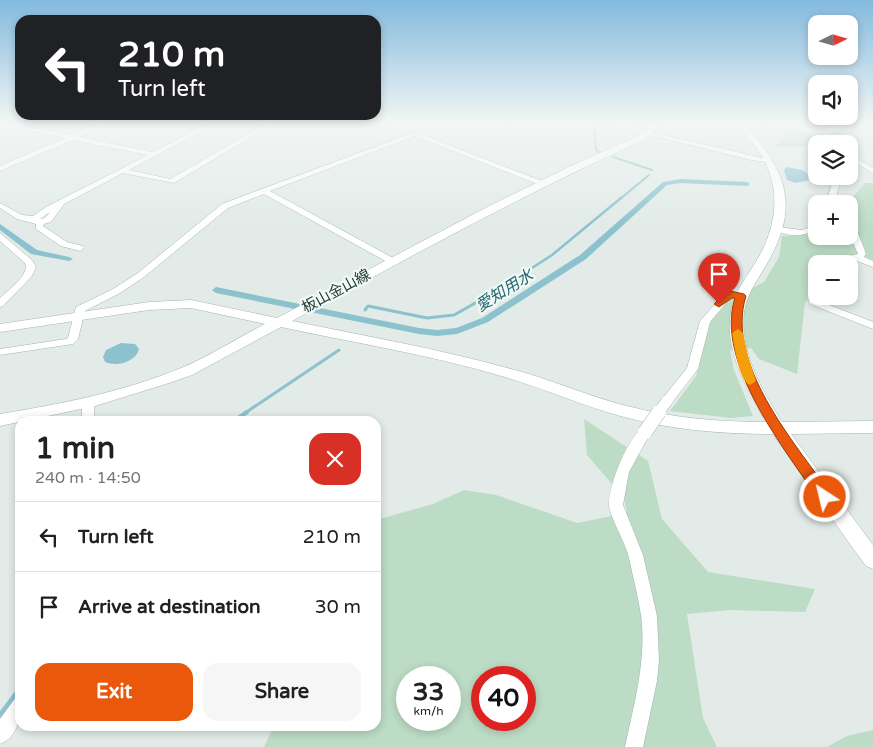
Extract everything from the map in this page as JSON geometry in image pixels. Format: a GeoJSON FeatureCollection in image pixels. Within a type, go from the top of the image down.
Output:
{"type":"FeatureCollection","features":[{"type":"Feature","properties":{"kind":"street"},"geometry":{"type":"LineString","coordinates":[[0,169],[25,158]]}},
{"type":"Feature","properties":{"kind":"street"},"geometry":{"type":"LineString","coordinates":[[0,205],[20,217],[37,220],[52,218],[55,209],[60,204],[147,158]]}},
{"type":"Feature","properties":{"kind":"street"},"geometry":{"type":"LineString","coordinates":[[121,171],[172,181],[211,158]]}},
{"type":"Feature","properties":{"kind":"street"},"geometry":{"type":"LineString","coordinates":[[0,352],[69,342],[73,339],[80,309],[128,284],[174,250],[205,221],[225,206],[348,158]]}},
{"type":"Feature","properties":{"kind":"street"},"geometry":{"type":"LineString","coordinates":[[482,158],[543,183]]}},
{"type":"Feature","properties":{"kind":"street","name":"板山金山線"},"geometry":{"type":"LineString","coordinates":[[22,416],[88,404],[138,390],[187,371],[392,261],[543,183],[599,158]]}},
{"type":"Feature","properties":{"kind":"street"},"geometry":{"type":"LineString","coordinates":[[751,158],[769,160],[780,189],[781,210],[778,229],[769,251],[741,296],[737,307],[737,322],[742,356],[751,382],[776,426],[825,497],[873,560]]}},
{"type":"Feature","properties":{"kind":"street"},"geometry":{"type":"LineString","coordinates":[[858,162],[873,171]]}},
{"type":"Feature","properties":{"kind":"street"},"geometry":{"type":"LineString","coordinates":[[264,191],[392,261]]}},
{"type":"Feature","properties":{"kind":"street"},"geometry":{"type":"LineString","coordinates":[[37,220],[39,227],[64,244],[80,248]]}},
{"type":"Feature","properties":{"kind":"street"},"geometry":{"type":"LineString","coordinates":[[778,229],[799,233],[808,231]]}},
{"type":"Feature","properties":{"kind":"street"},"geometry":{"type":"LineString","coordinates":[[0,236],[25,258],[31,267],[29,274],[0,304]]}},
{"type":"Feature","properties":{"kind":"street"},"geometry":{"type":"LineString","coordinates":[[858,243],[862,250],[858,258]]}},
{"type":"Feature","properties":{"kind":"street"},"geometry":{"type":"LineString","coordinates":[[858,258],[873,264]]}},
{"type":"Feature","properties":{"kind":"street"},"geometry":{"type":"LineString","coordinates":[[634,747],[648,681],[650,660],[649,616],[636,555],[616,505],[622,472],[644,432],[692,369],[705,320],[730,294],[741,296]]}},
{"type":"Feature","properties":{"kind":"street"},"geometry":{"type":"LineString","coordinates":[[0,328],[149,306],[180,304],[203,306],[489,368],[642,416],[716,427],[873,427]]}},
{"type":"Feature","properties":{"kind":"street"},"geometry":{"type":"LineString","coordinates":[[820,305],[873,326]]}},
{"type":"Feature","properties":{"kind":"street"},"geometry":{"type":"LineString","coordinates":[[88,404],[88,416]]}},
{"type":"Feature","properties":{"kind":"street","name":"板山金山線"},"geometry":{"type":"LineString","coordinates":[[0,420],[15,417]]}},
{"type":"Feature","properties":{"kind":"street"},"geometry":{"type":"LineString","coordinates":[[0,735],[15,713]]}},
{"type":"Feature","properties":{"kind":"green space"},"geometry":{"type":"Polygon","coordinates":[[[865,183],[873,183],[873,260],[855,254],[808,255],[808,299],[805,302],[797,374],[759,359],[751,348],[730,350],[734,370],[753,416],[731,418],[670,411],[696,376],[711,321],[729,300],[764,282],[779,257],[782,236],[808,235],[808,245],[858,245],[858,195],[854,195],[865,183]]]}},
{"type":"Feature","properties":{"kind":"green space"},"geometry":{"type":"Polygon","coordinates":[[[584,419],[648,461],[662,519],[708,572],[815,589],[805,612],[730,610],[687,614],[703,718],[717,747],[264,747],[272,731],[381,731],[381,519],[433,504],[464,490],[496,495],[577,523],[627,513],[624,498],[587,455],[584,419]]]}},
{"type":"Feature","properties":{"kind":"green space"},"geometry":{"type":"Polygon","coordinates":[[[873,730],[873,747],[827,747],[847,736],[873,730]]]}},
{"type":"Feature","properties":{"kind":"water"},"geometry":{"type":"Polygon","coordinates":[[[787,167],[802,170],[808,174],[808,180],[796,183],[787,180],[784,170],[787,167]]]}},
{"type":"Feature","properties":{"kind":"water"},"geometry":{"type":"Polygon","coordinates":[[[121,343],[135,344],[139,349],[134,357],[120,364],[105,362],[103,357],[106,350],[121,343]]]}},
{"type":"Feature","properties":{"kind":"waterway"},"geometry":{"type":"LineString","coordinates":[[616,158],[652,170]]}},
{"type":"Feature","properties":{"kind":"waterway"},"geometry":{"type":"LineString","coordinates":[[620,199],[649,175]]}},
{"type":"Feature","properties":{"kind":"waterway","name":"愛知用水"},"geometry":{"type":"LineString","coordinates":[[216,290],[419,331],[437,333],[457,331],[485,320],[583,257],[665,183],[681,181],[747,184]]}},
{"type":"Feature","properties":{"kind":"waterway"},"geometry":{"type":"LineString","coordinates":[[491,295],[552,255],[621,198]]}},
{"type":"Feature","properties":{"kind":"waterway","name":"愛知用水"},"geometry":{"type":"LineString","coordinates":[[0,226],[34,252],[69,259]]}},
{"type":"Feature","properties":{"kind":"waterway"},"geometry":{"type":"LineString","coordinates":[[365,310],[368,306],[427,318],[454,315],[493,293]]}},
{"type":"Feature","properties":{"kind":"waterway"},"geometry":{"type":"LineString","coordinates":[[245,413],[339,350]]}},
{"type":"Feature","properties":{"kind":"waterway"},"geometry":{"type":"LineString","coordinates":[[241,416],[247,412]]}},
{"type":"Feature","properties":{"kind":"waterway"},"geometry":{"type":"LineString","coordinates":[[0,715],[15,695]]}},
{"type":"Feature","properties":{"kind":"slow traffic"},"geometry":{"type":"LineString","coordinates":[[738,333],[742,356],[750,381]]}},
{"type":"Feature","properties":{"kind":"route"},"geometry":{"type":"LineString","coordinates":[[719,304],[730,294],[741,296],[737,307],[738,339],[748,376],[766,410],[825,497]]}}]}
